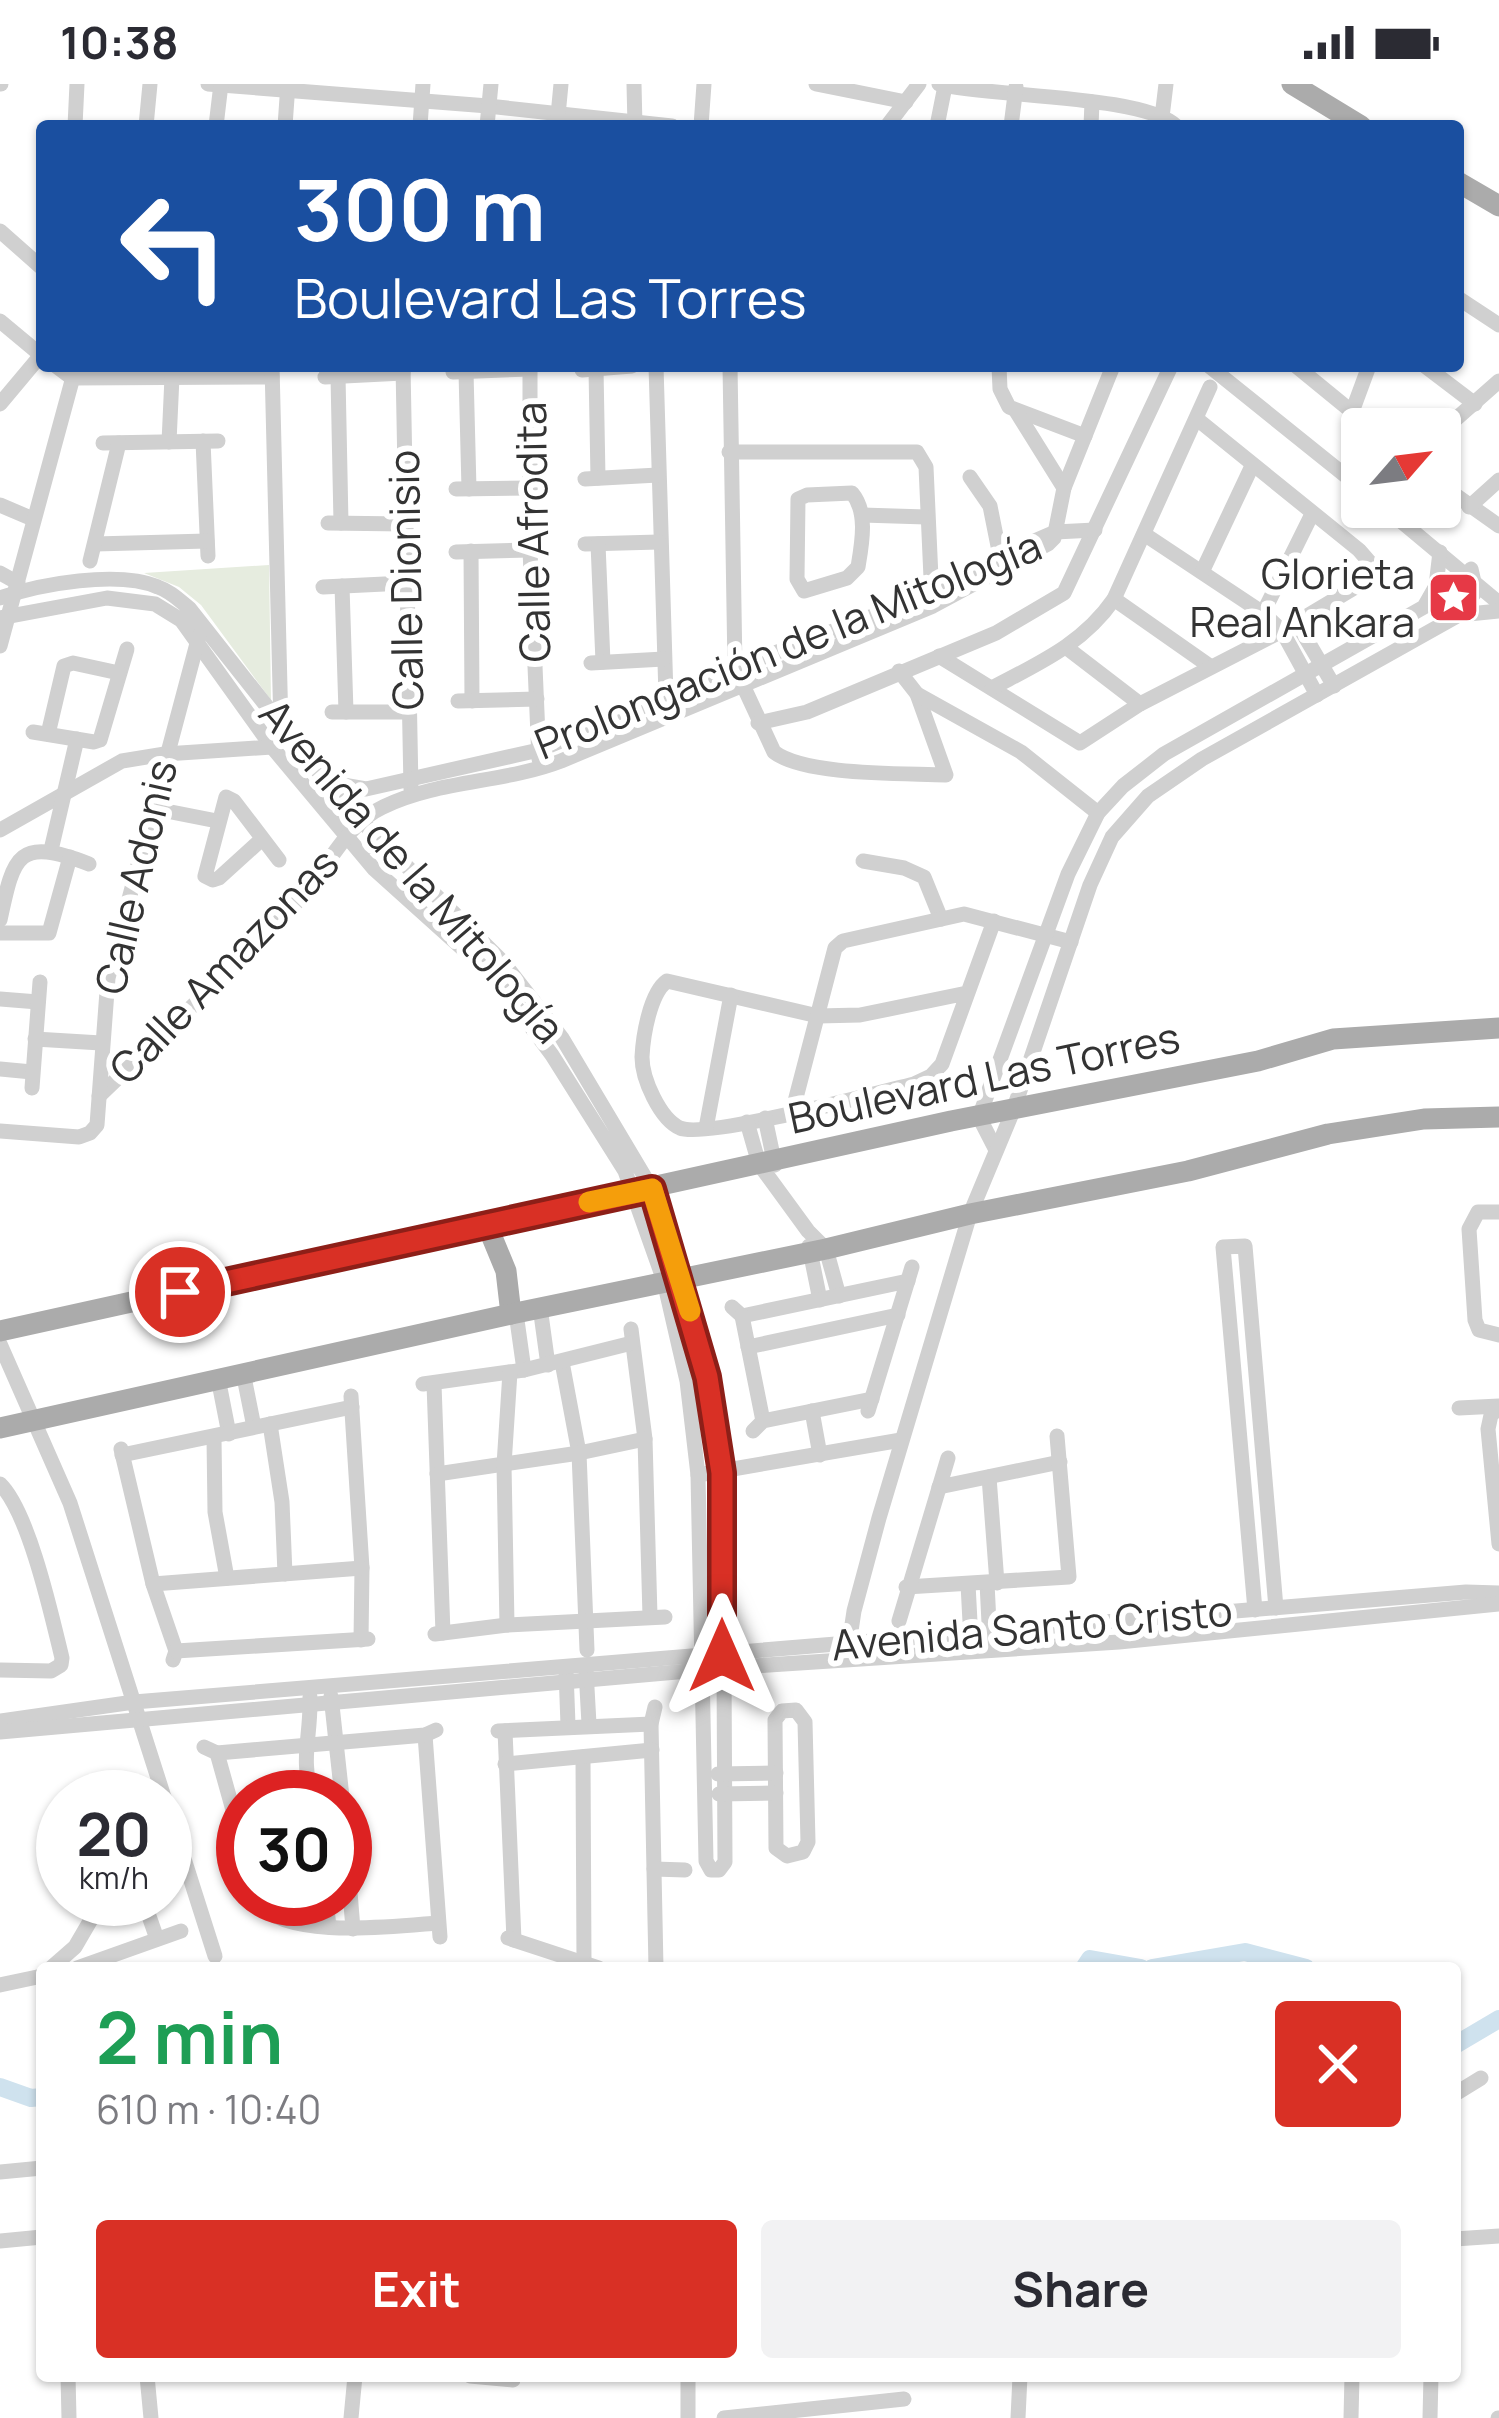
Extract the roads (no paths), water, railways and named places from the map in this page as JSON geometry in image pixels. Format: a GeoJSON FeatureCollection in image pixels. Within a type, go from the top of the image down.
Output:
{"type":"FeatureCollection","features":[{"type":"Feature","properties":{"kind":"main road"},"geometry":{"type":"LineString","coordinates":[[1274,84],[1295,87],[1350,120]]}},
{"type":"Feature","properties":{"kind":"main road"},"geometry":{"type":"LineString","coordinates":[[1464,186],[1499,206]]}},
{"type":"Feature","properties":{"kind":"main road","name":"Boulevard Las Torres"},"geometry":{"type":"LineString","coordinates":[[0,1331],[642,1191],[770,1168],[979,1118],[1258,1060],[1333,1039],[1499,1028]]}},
{"type":"Feature","properties":{"kind":"main road"},"geometry":{"type":"LineString","coordinates":[[0,1428],[672,1280],[815,1244],[1188,1171],[1328,1134],[1424,1119],[1499,1117]]}},
{"type":"Feature","properties":{"kind":"main road"},"geometry":{"type":"LineString","coordinates":[[487,1225],[506,1271],[513,1313]]}},
{"type":"Feature","properties":{"kind":"street"},"geometry":{"type":"LineString","coordinates":[[75,120],[77,84]]}},
{"type":"Feature","properties":{"kind":"street"},"geometry":{"type":"LineString","coordinates":[[147,120],[150,84]]}},
{"type":"Feature","properties":{"kind":"street"},"geometry":{"type":"LineString","coordinates":[[208,84],[422,93],[557,120],[561,84]]}},
{"type":"Feature","properties":{"kind":"street"},"geometry":{"type":"LineString","coordinates":[[487,120],[491,84]]}},
{"type":"Feature","properties":{"kind":"street"},"geometry":{"type":"LineString","coordinates":[[634,84],[635,120]]}},
{"type":"Feature","properties":{"kind":"street"},"geometry":{"type":"LineString","coordinates":[[701,120],[704,84]]}},
{"type":"Feature","properties":{"kind":"street"},"geometry":{"type":"LineString","coordinates":[[816,84],[905,102]]}},
{"type":"Feature","properties":{"kind":"street"},"geometry":{"type":"LineString","coordinates":[[892,120],[919,84]]}},
{"type":"Feature","properties":{"kind":"street"},"geometry":{"type":"LineString","coordinates":[[1166,84],[1169,120]]}},
{"type":"Feature","properties":{"kind":"street"},"geometry":{"type":"LineString","coordinates":[[217,120],[221,85]]}},
{"type":"Feature","properties":{"kind":"street"},"geometry":{"type":"LineString","coordinates":[[938,120],[942,85],[1015,88],[1165,120]]}},
{"type":"Feature","properties":{"kind":"street"},"geometry":{"type":"LineString","coordinates":[[285,120],[288,87]]}},
{"type":"Feature","properties":{"kind":"street"},"geometry":{"type":"LineString","coordinates":[[1012,120],[1015,88]]}},
{"type":"Feature","properties":{"kind":"street"},"geometry":{"type":"LineString","coordinates":[[1090,120],[1092,102]]}},
{"type":"Feature","properties":{"kind":"street"},"geometry":{"type":"LineString","coordinates":[[0,231],[36,263]]}},
{"type":"Feature","properties":{"kind":"street"},"geometry":{"type":"LineString","coordinates":[[19,247],[36,246]]}},
{"type":"Feature","properties":{"kind":"street"},"geometry":{"type":"LineString","coordinates":[[1464,302],[1499,325]]}},
{"type":"Feature","properties":{"kind":"street"},"geometry":{"type":"LineString","coordinates":[[0,321],[36,351]]}},
{"type":"Feature","properties":{"kind":"street"},"geometry":{"type":"LineString","coordinates":[[0,404],[36,363]]}},
{"type":"Feature","properties":{"kind":"street"},"geometry":{"type":"LineString","coordinates":[[0,646],[4,617],[74,372],[172,376],[272,372],[281,728]]}},
{"type":"Feature","properties":{"kind":"street"},"geometry":{"type":"LineString","coordinates":[[373,372],[332,376],[334,523],[404,524]]}},
{"type":"Feature","properties":{"kind":"street","name":"Calle Dionisio"},"geometry":{"type":"LineString","coordinates":[[403,372],[411,787]]}},
{"type":"Feature","properties":{"kind":"street"},"geometry":{"type":"LineString","coordinates":[[459,372],[462,489],[530,488]]}},
{"type":"Feature","properties":{"kind":"street","name":"Calle Afrodita"},"geometry":{"type":"LineString","coordinates":[[530,372],[530,550],[539,769]]}},
{"type":"Feature","properties":{"kind":"street"},"geometry":{"type":"LineString","coordinates":[[589,372],[591,478],[658,476]]}},
{"type":"Feature","properties":{"kind":"street"},"geometry":{"type":"LineString","coordinates":[[656,372],[665,696]]}},
{"type":"Feature","properties":{"kind":"street"},"geometry":{"type":"LineString","coordinates":[[730,372],[738,675],[774,752],[795,764],[946,775],[917,694],[899,671]]}},
{"type":"Feature","properties":{"kind":"street"},"geometry":{"type":"LineString","coordinates":[[1000,372],[1002,397],[1016,411],[1064,488]]}},
{"type":"Feature","properties":{"kind":"street"},"geometry":{"type":"LineString","coordinates":[[1095,530],[1055,532],[1064,488],[1108,372]]}},
{"type":"Feature","properties":{"kind":"street"},"geometry":{"type":"LineString","coordinates":[[758,723],[807,712],[997,633],[1054,602],[1073,581],[1168,372]]}},
{"type":"Feature","properties":{"kind":"street"},"geometry":{"type":"LineString","coordinates":[[1217,372],[1341,467]]}},
{"type":"Feature","properties":{"kind":"street"},"geometry":{"type":"LineString","coordinates":[[1229,372],[1341,465]]}},
{"type":"Feature","properties":{"kind":"street"},"geometry":{"type":"LineString","coordinates":[[1303,372],[1347,408]]}},
{"type":"Feature","properties":{"kind":"street"},"geometry":{"type":"LineString","coordinates":[[1353,408],[1367,372]]}},
{"type":"Feature","properties":{"kind":"street"},"geometry":{"type":"LineString","coordinates":[[1433,372],[1475,404]]}},
{"type":"Feature","properties":{"kind":"street"},"geometry":{"type":"LineString","coordinates":[[169,442],[172,376]]}},
{"type":"Feature","properties":{"kind":"street"},"geometry":{"type":"LineString","coordinates":[[1461,416],[1499,381]]}},
{"type":"Feature","properties":{"kind":"street"},"geometry":{"type":"LineString","coordinates":[[992,688],[1067,648],[1094,626],[1114,599],[1210,387]]}},
{"type":"Feature","properties":{"kind":"street"},"geometry":{"type":"LineString","coordinates":[[1016,411],[1085,436]]}},
{"type":"Feature","properties":{"kind":"street"},"geometry":{"type":"LineString","coordinates":[[939,656],[1080,743],[1140,704],[1360,586],[1372,565],[1359,550],[1197,418]]}},
{"type":"Feature","properties":{"kind":"street"},"geometry":{"type":"LineString","coordinates":[[90,561],[111,443],[210,441],[208,549],[95,544]]}},
{"type":"Feature","properties":{"kind":"street"},"geometry":{"type":"LineString","coordinates":[[729,452],[910,450],[925,460],[932,600]]}},
{"type":"Feature","properties":{"kind":"street"},"geometry":{"type":"LineString","coordinates":[[1202,572],[1252,466]]}},
{"type":"Feature","properties":{"kind":"street"},"geometry":{"type":"LineString","coordinates":[[970,476],[990,506],[1000,556]]}},
{"type":"Feature","properties":{"kind":"street"},"geometry":{"type":"LineString","coordinates":[[1468,507],[1499,480]]}},
{"type":"Feature","properties":{"kind":"street"},"geometry":{"type":"LineString","coordinates":[[852,493],[862,515],[854,574],[808,592],[801,589],[797,580],[800,496],[852,493]]}},
{"type":"Feature","properties":{"kind":"street"},"geometry":{"type":"LineString","coordinates":[[1461,501],[1499,526]]}},
{"type":"Feature","properties":{"kind":"street"},"geometry":{"type":"LineString","coordinates":[[0,505],[33,519]]}},
{"type":"Feature","properties":{"kind":"street"},"geometry":{"type":"LineString","coordinates":[[1263,613],[1312,514]]}},
{"type":"Feature","properties":{"kind":"street"},"geometry":{"type":"LineString","coordinates":[[862,515],[926,517]]}},
{"type":"Feature","properties":{"kind":"street"},"geometry":{"type":"LineString","coordinates":[[1410,528],[1477,582]]}},
{"type":"Feature","properties":{"kind":"street"},"geometry":{"type":"LineString","coordinates":[[848,1652],[901,1440],[970,1214],[1013,1111],[1090,885],[1112,837],[1148,796],[1202,759],[1459,616],[1499,607],[1419,528]]}},
{"type":"Feature","properties":{"kind":"street","name":"Prolongación de la Mitología"},"geometry":{"type":"LineString","coordinates":[[932,600],[1000,556],[1055,532]]}},
{"type":"Feature","properties":{"kind":"street","name":"Prolongación de la Mitología"},"geometry":{"type":"LineString","coordinates":[[326,782],[366,789],[411,787],[539,769],[738,675],[932,600],[1035,553],[1055,532]]}},
{"type":"Feature","properties":{"kind":"street"},"geometry":{"type":"LineString","coordinates":[[1144,534],[1290,627],[1314,670],[1318,695]]}},
{"type":"Feature","properties":{"kind":"street"},"geometry":{"type":"LineString","coordinates":[[659,542],[591,544],[597,662],[664,658]]}},
{"type":"Feature","properties":{"kind":"street"},"geometry":{"type":"LineString","coordinates":[[530,550],[463,551],[465,701],[537,699]]}},
{"type":"Feature","properties":{"kind":"street"},"geometry":{"type":"LineString","coordinates":[[996,1150],[979,1118],[1044,935],[1098,813],[1141,770],[1185,741],[1411,616],[1436,586],[1440,552]]}},
{"type":"Feature","properties":{"kind":"street"},"geometry":{"type":"LineString","coordinates":[[0,573],[12,591]]}},
{"type":"Feature","properties":{"kind":"street"},"geometry":{"type":"LineString","coordinates":[[1436,586],[1445,579],[1477,582]]}},
{"type":"Feature","properties":{"kind":"street","name":"Avenida de la Mitología"},"geometry":{"type":"LineString","coordinates":[[12,591],[134,581],[171,594],[360,821],[503,962],[562,1037],[642,1191]]}},
{"type":"Feature","properties":{"kind":"street"},"geometry":{"type":"LineString","coordinates":[[1459,616],[1477,582]]}},
{"type":"Feature","properties":{"kind":"street"},"geometry":{"type":"LineString","coordinates":[[323,587],[405,583]]}},
{"type":"Feature","properties":{"kind":"street"},"geometry":{"type":"LineString","coordinates":[[343,586],[339,712],[408,712]]}},
{"type":"Feature","properties":{"kind":"street","name":"Avenida de la Mitología"},"geometry":{"type":"LineString","coordinates":[[4,617],[71,602],[137,599],[155,604],[200,631],[272,747],[374,869],[494,977],[642,1191]]}},
{"type":"Feature","properties":{"kind":"street"},"geometry":{"type":"LineString","coordinates":[[1114,599],[1211,667]]}},
{"type":"Feature","properties":{"kind":"street"},"geometry":{"type":"LineString","coordinates":[[1411,616],[1423,637]]}},
{"type":"Feature","properties":{"kind":"street","name":"Calle Adonis"},"geometry":{"type":"LineString","coordinates":[[0,1131],[79,1137],[97,1125],[108,979],[200,631]]}},
{"type":"Feature","properties":{"kind":"street"},"geometry":{"type":"LineString","coordinates":[[1067,648],[1140,704]]}},
{"type":"Feature","properties":{"kind":"street"},"geometry":{"type":"LineString","coordinates":[[119,673],[73,663],[64,666],[40,733],[100,740],[127,649]]}},
{"type":"Feature","properties":{"kind":"street"},"geometry":{"type":"LineString","coordinates":[[1314,670],[1334,686]]}},
{"type":"Feature","properties":{"kind":"street","name":"Prolongación de la Mitología"},"geometry":{"type":"LineString","coordinates":[[347,836],[360,821],[411,787],[539,750],[665,696],[738,675]]}},
{"type":"Feature","properties":{"kind":"street"},"geometry":{"type":"LineString","coordinates":[[917,694],[1021,752],[1098,813]]}},
{"type":"Feature","properties":{"kind":"street"},"geometry":{"type":"LineString","coordinates":[[51,850],[77,739]]}},
{"type":"Feature","properties":{"kind":"street"},"geometry":{"type":"LineString","coordinates":[[1185,741],[1202,759]]}},
{"type":"Feature","properties":{"kind":"street","name":"Avenida de la Mitología"},"geometry":{"type":"LineString","coordinates":[[0,830],[122,761],[272,747]]}},
{"type":"Feature","properties":{"kind":"street"},"geometry":{"type":"LineString","coordinates":[[262,839],[219,878],[208,879],[204,869],[224,799],[231,798],[279,860]]}},
{"type":"Feature","properties":{"kind":"street"},"geometry":{"type":"LineString","coordinates":[[151,808],[217,821]]}},
{"type":"Feature","properties":{"kind":"street","name":"Calle Amazonas"},"geometry":{"type":"LineString","coordinates":[[99,1096],[298,901],[347,836]]}},
{"type":"Feature","properties":{"kind":"street"},"geometry":{"type":"LineString","coordinates":[[0,920],[15,864],[29,854],[51,850],[88,864]]}},
{"type":"Feature","properties":{"kind":"street"},"geometry":{"type":"LineString","coordinates":[[0,933],[49,933],[70,857]]}},
{"type":"Feature","properties":{"kind":"street"},"geometry":{"type":"LineString","coordinates":[[863,861],[904,868],[924,877],[941,919]]}},
{"type":"Feature","properties":{"kind":"street"},"geometry":{"type":"LineString","coordinates":[[791,1113],[836,948],[843,941],[964,914],[1071,942]]}},
{"type":"Feature","properties":{"kind":"street"},"geometry":{"type":"LineString","coordinates":[[967,993],[860,1015],[818,1016],[675,980],[659,986],[642,1059],[647,1081],[668,1118],[688,1130],[748,1122],[914,1084],[942,1064],[994,921]]}},
{"type":"Feature","properties":{"kind":"street"},"geometry":{"type":"LineString","coordinates":[[0,1070],[32,1080],[40,982]]}},
{"type":"Feature","properties":{"kind":"street"},"geometry":{"type":"LineString","coordinates":[[706,1129],[731,995]]}},
{"type":"Feature","properties":{"kind":"street"},"geometry":{"type":"LineString","coordinates":[[0,999],[38,1002]]}},
{"type":"Feature","properties":{"kind":"street"},"geometry":{"type":"LineString","coordinates":[[35,1039],[101,1043]]}},
{"type":"Feature","properties":{"kind":"street"},"geometry":{"type":"LineString","coordinates":[[765,1118],[770,1168]]}},
{"type":"Feature","properties":{"kind":"street"},"geometry":{"type":"LineString","coordinates":[[748,1122],[839,1296]]}},
{"type":"Feature","properties":{"kind":"street"},"geometry":{"type":"LineString","coordinates":[[642,1191],[707,1377],[722,1473],[725,1862],[715,1871],[706,1861],[698,1475],[672,1280]]}},
{"type":"Feature","properties":{"kind":"street"},"geometry":{"type":"LineString","coordinates":[[1499,1212],[1478,1212],[1469,1229],[1475,1319],[1479,1330],[1499,1335]]}},
{"type":"Feature","properties":{"kind":"street"},"geometry":{"type":"LineString","coordinates":[[815,1244],[820,1300]]}},
{"type":"Feature","properties":{"kind":"street"},"geometry":{"type":"LineString","coordinates":[[1255,1610],[1223,1247],[1245,1246],[1276,1608]]}},
{"type":"Feature","properties":{"kind":"street"},"geometry":{"type":"LineString","coordinates":[[910,1274],[870,1405],[812,1411],[758,1426],[748,1347],[737,1311],[839,1296],[910,1274]]}},
{"type":"Feature","properties":{"kind":"street"},"geometry":{"type":"LineString","coordinates":[[540,1307],[579,1453],[589,1724]]}},
{"type":"Feature","properties":{"kind":"street"},"geometry":{"type":"LineString","coordinates":[[508,1624],[504,1465],[517,1371],[513,1313]]}},
{"type":"Feature","properties":{"kind":"street"},"geometry":{"type":"LineString","coordinates":[[748,1347],[898,1315]]}},
{"type":"Feature","properties":{"kind":"street"},"geometry":{"type":"LineString","coordinates":[[632,1336],[645,1439],[657,1617],[508,1624],[439,1634],[437,1474],[428,1384],[555,1363],[632,1336]]}},
{"type":"Feature","properties":{"kind":"street"},"geometry":{"type":"LineString","coordinates":[[0,1343],[70,1503],[137,1710],[148,1770]]}},
{"type":"Feature","properties":{"kind":"street"},"geometry":{"type":"LineString","coordinates":[[243,1372],[282,1502],[285,1574]]}},
{"type":"Feature","properties":{"kind":"street"},"geometry":{"type":"LineString","coordinates":[[218,1378],[221,1436],[215,1512],[227,1579]]}},
{"type":"Feature","properties":{"kind":"street"},"geometry":{"type":"LineString","coordinates":[[351,1401],[364,1640],[175,1656],[152,1584],[122,1451],[262,1426],[351,1401]]}},
{"type":"Feature","properties":{"kind":"street"},"geometry":{"type":"LineString","coordinates":[[1459,1408],[1499,1407]]}},
{"type":"Feature","properties":{"kind":"street"},"geometry":{"type":"LineString","coordinates":[[1499,1407],[1491,1415],[1488,1430],[1499,1544]]}},
{"type":"Feature","properties":{"kind":"street"},"geometry":{"type":"LineString","coordinates":[[812,1411],[820,1455]]}},
{"type":"Feature","properties":{"kind":"street"},"geometry":{"type":"LineString","coordinates":[[906,1587],[1069,1577],[1057,1436]]}},
{"type":"Feature","properties":{"kind":"street"},"geometry":{"type":"LineString","coordinates":[[437,1474],[645,1439]]}},
{"type":"Feature","properties":{"kind":"street"},"geometry":{"type":"LineString","coordinates":[[698,1475],[901,1440]]}},
{"type":"Feature","properties":{"kind":"street"},"geometry":{"type":"LineString","coordinates":[[899,1621],[948,1458]]}},
{"type":"Feature","properties":{"kind":"street"},"geometry":{"type":"LineString","coordinates":[[939,1486],[1060,1462]]}},
{"type":"Feature","properties":{"kind":"street"},"geometry":{"type":"LineString","coordinates":[[989,1477],[990,1652]]}},
{"type":"Feature","properties":{"kind":"street"},"geometry":{"type":"LineString","coordinates":[[0,1484],[26,1534],[62,1658],[52,1671],[0,1670]]}},
{"type":"Feature","properties":{"kind":"street"},"geometry":{"type":"LineString","coordinates":[[152,1584],[362,1568]]}},
{"type":"Feature","properties":{"kind":"street"},"geometry":{"type":"LineString","coordinates":[[968,1585],[972,1653]]}},
{"type":"Feature","properties":{"kind":"street","name":"Avenida Santo Cristo"},"geometry":{"type":"LineString","coordinates":[[137,1710],[566,1675],[586,1665],[700,1664],[848,1652],[971,1634],[1499,1593]]}},
{"type":"Feature","properties":{"kind":"street","name":"Avenida Santo Cristo"},"geometry":{"type":"LineString","coordinates":[[848,1652],[990,1652],[1499,1604]]}},
{"type":"Feature","properties":{"kind":"street"},"geometry":{"type":"LineString","coordinates":[[566,1675],[568,1725]]}},
{"type":"Feature","properties":{"kind":"street"},"geometry":{"type":"LineString","coordinates":[[331,1694],[340,1770]]}},
{"type":"Feature","properties":{"kind":"street"},"geometry":{"type":"LineString","coordinates":[[304,1770],[310,1696]]}},
{"type":"Feature","properties":{"kind":"street"},"geometry":{"type":"LineString","coordinates":[[0,1721],[137,1710]]}},
{"type":"Feature","properties":{"kind":"street"},"geometry":{"type":"LineString","coordinates":[[0,1732],[137,1710]]}},
{"type":"Feature","properties":{"kind":"street"},"geometry":{"type":"LineString","coordinates":[[796,1710],[805,1722],[808,1842],[797,1856],[776,1848],[776,1793],[775,1720],[782,1711],[796,1710]]}},
{"type":"Feature","properties":{"kind":"street"},"geometry":{"type":"LineString","coordinates":[[579,1962],[511,1940],[501,1731],[653,1715],[656,1962]]}},
{"type":"Feature","properties":{"kind":"street"},"geometry":{"type":"LineString","coordinates":[[218,1770],[211,1750],[430,1732],[438,1930],[323,1926]]}},
{"type":"Feature","properties":{"kind":"street"},"geometry":{"type":"LineString","coordinates":[[505,1764],[652,1750]]}},
{"type":"Feature","properties":{"kind":"street"},"geometry":{"type":"LineString","coordinates":[[583,1756],[591,1962]]}},
{"type":"Feature","properties":{"kind":"street"},"geometry":{"type":"LineString","coordinates":[[704,1774],[776,1773]]}},
{"type":"Feature","properties":{"kind":"street"},"geometry":{"type":"LineString","coordinates":[[704,1795],[776,1793]]}},
{"type":"Feature","properties":{"kind":"street"},"geometry":{"type":"LineString","coordinates":[[654,1870],[685,1870]]}},
{"type":"Feature","properties":{"kind":"street"},"geometry":{"type":"LineString","coordinates":[[192,1896],[215,1956]]}},
{"type":"Feature","properties":{"kind":"street"},"geometry":{"type":"LineString","coordinates":[[59,1962],[76,1948],[88,1926]]}},
{"type":"Feature","properties":{"kind":"street"},"geometry":{"type":"LineString","coordinates":[[152,1926],[157,1939]]}},
{"type":"Feature","properties":{"kind":"street"},"geometry":{"type":"LineString","coordinates":[[94,1962],[181,1931]]}},
{"type":"Feature","properties":{"kind":"street"},"geometry":{"type":"LineString","coordinates":[[0,1985],[36,1977]]}},
{"type":"Feature","properties":{"kind":"street"},"geometry":{"type":"LineString","coordinates":[[1461,2090],[1481,2078]]}},
{"type":"Feature","properties":{"kind":"street"},"geometry":{"type":"LineString","coordinates":[[0,2171],[36,2168]]}},
{"type":"Feature","properties":{"kind":"street"},"geometry":{"type":"LineString","coordinates":[[1461,2239],[1499,2236]]}},
{"type":"Feature","properties":{"kind":"street"},"geometry":{"type":"LineString","coordinates":[[0,2241],[36,2238]]}},
{"type":"Feature","properties":{"kind":"street"},"geometry":{"type":"LineString","coordinates":[[68,2382],[70,2418]]}},
{"type":"Feature","properties":{"kind":"street"},"geometry":{"type":"LineString","coordinates":[[148,2382],[151,2418]]}},
{"type":"Feature","properties":{"kind":"street"},"geometry":{"type":"LineString","coordinates":[[351,2418],[354,2382]]}},
{"type":"Feature","properties":{"kind":"street"},"geometry":{"type":"LineString","coordinates":[[688,2382],[688,2418]]}},
{"type":"Feature","properties":{"kind":"street"},"geometry":{"type":"LineString","coordinates":[[1018,2418],[1020,2382]]}},
{"type":"Feature","properties":{"kind":"street"},"geometry":{"type":"LineString","coordinates":[[1351,2418],[1352,2382]]}},
{"type":"Feature","properties":{"kind":"street"},"geometry":{"type":"LineString","coordinates":[[1430,2418],[1431,2382]]}},
{"type":"Feature","properties":{"kind":"street"},"geometry":{"type":"LineString","coordinates":[[724,2418],[904,2399]]}},
{"type":"Feature","properties":{"kind":"waterway"},"geometry":{"type":"LineString","coordinates":[[1187,1962],[1245,1952],[1283,1962]]}},
{"type":"Feature","properties":{"kind":"waterway"},"geometry":{"type":"LineString","coordinates":[[1088,1962],[1107,1962]]}},
{"type":"Feature","properties":{"kind":"waterway"},"geometry":{"type":"LineString","coordinates":[[1461,2041],[1499,2019]]}},
{"type":"Feature","properties":{"kind":"waterway"},"geometry":{"type":"LineString","coordinates":[[0,2087],[36,2098]]}},
{"type":"Feature","properties":{"kind":"place","name":"Glorieta Real Ankara"},"geometry":{"type":"Point","coordinates":[1454,598]}}]}
